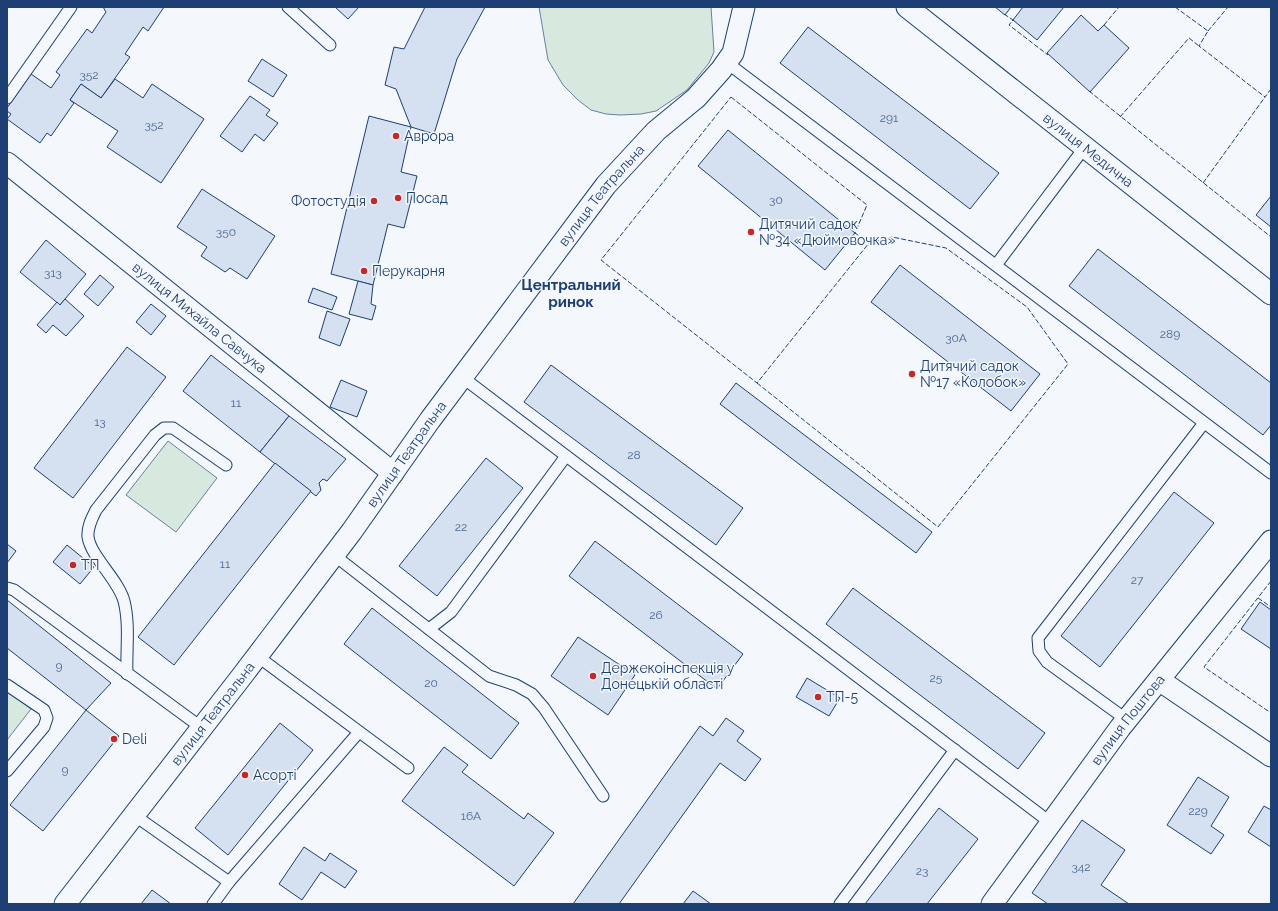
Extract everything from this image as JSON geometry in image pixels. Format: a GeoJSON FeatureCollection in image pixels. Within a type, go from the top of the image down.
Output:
{"type":"FeatureCollection","features":[{"type":"Feature","properties":{"kind":"street","name":"вулиця Театральна"},"geometry":{"type":"LineString","coordinates":[[65,904],[334,555],[462,377],[606,185],[656,131],[696,98],[726,62],[732,53],[744,7]]}},
{"type":"Feature","properties":{"kind":"street","name":"вулиця Медична"},"geometry":{"type":"LineString","coordinates":[[907,7],[1271,294]]}},
{"type":"Feature","properties":{"kind":"street","name":"вулиця Михайла Савчука"},"geometry":{"type":"LineString","coordinates":[[7,163],[393,473]]}},
{"type":"Feature","properties":{"kind":"street","name":"вулиця Поштова"},"geometry":{"type":"LineString","coordinates":[[992,904],[1127,720],[1271,541]]}},
{"type":"Feature","properties":{"kind":"street"},"geometry":{"type":"LineString","coordinates":[[1159,680],[1271,756]]}},
{"type":"Feature","properties":{"kind":"lane"},"geometry":{"type":"LineString","coordinates":[[7,98],[71,7]]}},
{"type":"Feature","properties":{"kind":"lane"},"geometry":{"type":"LineString","coordinates":[[288,7],[330,45]]}},
{"type":"Feature","properties":{"kind":"lane"},"geometry":{"type":"LineString","coordinates":[[726,62],[1271,473]]}},
{"type":"Feature","properties":{"kind":"lane"},"geometry":{"type":"LineString","coordinates":[[996,265],[1085,147]]}},
{"type":"Feature","properties":{"kind":"lane"},"geometry":{"type":"LineString","coordinates":[[462,377],[1051,823]]}},
{"type":"Feature","properties":{"kind":"lane"},"geometry":{"type":"LineString","coordinates":[[1127,720],[1047,662],[1039,651],[1038,638],[1204,423]]}},
{"type":"Feature","properties":{"kind":"lane"},"geometry":{"type":"LineString","coordinates":[[127,674],[127,616],[123,599],[112,576],[94,550],[88,537],[90,524],[96,510],[155,436],[164,428],[173,428],[226,466]]}},
{"type":"Feature","properties":{"kind":"lane"},"geometry":{"type":"LineString","coordinates":[[429,629],[451,612],[566,456]]}},
{"type":"Feature","properties":{"kind":"lane"},"geometry":{"type":"LineString","coordinates":[[334,555],[489,676],[516,685],[532,694],[544,708],[603,796]]}},
{"type":"Feature","properties":{"kind":"lane"},"geometry":{"type":"LineString","coordinates":[[7,588],[14,590],[202,728]]}},
{"type":"Feature","properties":{"kind":"lane"},"geometry":{"type":"LineString","coordinates":[[257,656],[408,768]]}},
{"type":"Feature","properties":{"kind":"lane"},"geometry":{"type":"LineString","coordinates":[[7,685],[44,710],[47,718],[44,727],[7,771]]}},
{"type":"Feature","properties":{"kind":"lane"},"geometry":{"type":"LineString","coordinates":[[213,904],[229,882],[359,732]]}},
{"type":"Feature","properties":{"kind":"lane"},"geometry":{"type":"LineString","coordinates":[[840,904],[955,750]]}},
{"type":"Feature","properties":{"kind":"lane"},"geometry":{"type":"LineString","coordinates":[[134,815],[229,882]]}},
{"type":"Feature","properties":{"kind":"shaded area"},"geometry":{"type":"Polygon","coordinates":[[[539,7],[711,7],[714,52],[709,63],[687,90],[656,111],[641,114],[606,114],[591,110],[563,85],[548,60],[539,7]]]}},
{"type":"Feature","properties":{"kind":"shaded area"},"geometry":{"type":"Polygon","coordinates":[[[168,441],[217,478],[176,532],[126,495],[168,441]]]}},
{"type":"Feature","properties":{"kind":"shaded area"},"geometry":{"type":"Polygon","coordinates":[[[7,690],[31,709],[7,740],[7,690]]]}},
{"type":"Feature","properties":{"kind":"building"},"geometry":{"type":"Polygon","coordinates":[[[103,7],[164,7],[148,31],[143,27],[125,54],[130,57],[101,98],[81,84],[70,100],[74,103],[51,136],[47,133],[40,143],[7,119],[11,114],[7,111],[7,108],[31,74],[51,88],[60,75],[56,72],[87,29],[92,33],[106,12],[103,7]]]}},
{"type":"Feature","properties":{"kind":"building"},"geometry":{"type":"Polygon","coordinates":[[[335,7],[359,7],[348,19],[335,7]]]}},
{"type":"Feature","properties":{"kind":"building"},"geometry":{"type":"Polygon","coordinates":[[[425,7],[485,7],[457,59],[434,134],[411,127],[396,89],[385,85],[394,47],[404,49],[425,7]]]}},
{"type":"Feature","properties":{"kind":"building"},"geometry":{"type":"Polygon","coordinates":[[[995,7],[1011,7],[1005,15],[995,7]]]}},
{"type":"Feature","properties":{"kind":"building"},"geometry":{"type":"Polygon","coordinates":[[[1023,7],[1064,7],[1037,40],[1013,20],[1023,7]]]}},
{"type":"Feature","properties":{"kind":"building"},"geometry":{"type":"Polygon","coordinates":[[[1081,15],[1098,31],[1104,25],[1129,48],[1090,92],[1047,53],[1081,15]]]}},
{"type":"Feature","properties":{"kind":"building"},"geometry":{"type":"Polygon","coordinates":[[[808,27],[999,173],[970,209],[780,63],[808,27]]]}},
{"type":"Feature","properties":{"kind":"building"},"geometry":{"type":"Polygon","coordinates":[[[262,59],[287,75],[273,97],[248,81],[262,59]]]}},
{"type":"Feature","properties":{"kind":"building"},"geometry":{"type":"Polygon","coordinates":[[[115,79],[143,98],[152,84],[204,119],[161,183],[107,147],[118,131],[70,100],[81,84],[101,98],[115,79]]]}},
{"type":"Feature","properties":{"kind":"building"},"geometry":{"type":"Polygon","coordinates":[[[250,96],[270,110],[266,115],[278,123],[264,141],[255,134],[242,152],[220,136],[250,96]]]}},
{"type":"Feature","properties":{"kind":"building"},"geometry":{"type":"Polygon","coordinates":[[[369,116],[411,127],[401,172],[417,176],[404,228],[388,224],[373,285],[331,274],[369,116]]]}},
{"type":"Feature","properties":{"kind":"building"},"geometry":{"type":"Polygon","coordinates":[[[728,130],[855,233],[825,270],[698,166],[728,130]]]}},
{"type":"Feature","properties":{"kind":"building"},"geometry":{"type":"Polygon","coordinates":[[[202,189],[275,236],[247,279],[230,268],[225,272],[201,256],[207,247],[177,227],[202,189]]]}},
{"type":"Feature","properties":{"kind":"building"},"geometry":{"type":"Polygon","coordinates":[[[1271,196],[1271,227],[1256,215],[1271,196]]]}},
{"type":"Feature","properties":{"kind":"building"},"geometry":{"type":"Polygon","coordinates":[[[46,240],[86,274],[60,305],[20,272],[46,240]]]}},
{"type":"Feature","properties":{"kind":"building"},"geometry":{"type":"Polygon","coordinates":[[[1098,249],[1271,383],[1271,425],[1263,435],[1069,286],[1098,249]]]}},
{"type":"Feature","properties":{"kind":"building"},"geometry":{"type":"Polygon","coordinates":[[[900,265],[1040,374],[1011,411],[871,302],[900,265]]]}},
{"type":"Feature","properties":{"kind":"building"},"geometry":{"type":"Polygon","coordinates":[[[100,275],[114,287],[98,306],[84,294],[100,275]]]}},
{"type":"Feature","properties":{"kind":"building"},"geometry":{"type":"Polygon","coordinates":[[[358,281],[373,285],[371,304],[376,306],[372,320],[349,314],[358,281]]]}},
{"type":"Feature","properties":{"kind":"building"},"geometry":{"type":"Polygon","coordinates":[[[313,288],[337,297],[332,310],[308,302],[313,288]]]}},
{"type":"Feature","properties":{"kind":"building"},"geometry":{"type":"Polygon","coordinates":[[[65,299],[84,316],[66,336],[53,325],[46,333],[37,325],[57,302],[60,305],[65,299]]]}},
{"type":"Feature","properties":{"kind":"building"},"geometry":{"type":"Polygon","coordinates":[[[151,304],[166,316],[151,335],[136,322],[151,304]]]}},
{"type":"Feature","properties":{"kind":"building"},"geometry":{"type":"Polygon","coordinates":[[[327,311],[350,319],[340,346],[319,338],[327,311]]]}},
{"type":"Feature","properties":{"kind":"building"},"geometry":{"type":"Polygon","coordinates":[[[127,347],[166,377],[73,498],[34,468],[127,347]]]}},
{"type":"Feature","properties":{"kind":"building"},"geometry":{"type":"Polygon","coordinates":[[[211,355],[289,416],[260,452],[183,391],[211,355]]]}},
{"type":"Feature","properties":{"kind":"building"},"geometry":{"type":"Polygon","coordinates":[[[551,365],[743,508],[716,545],[524,402],[551,365]]]}},
{"type":"Feature","properties":{"kind":"building"},"geometry":{"type":"Polygon","coordinates":[[[341,380],[367,391],[357,417],[330,407],[341,380]]]}},
{"type":"Feature","properties":{"kind":"building"},"geometry":{"type":"Polygon","coordinates":[[[736,383],[932,532],[916,553],[720,404],[736,383]]]}},
{"type":"Feature","properties":{"kind":"building"},"geometry":{"type":"Polygon","coordinates":[[[289,416],[346,459],[327,481],[323,479],[319,483],[321,490],[316,496],[260,452],[289,416]]]}},
{"type":"Feature","properties":{"kind":"building"},"geometry":{"type":"Polygon","coordinates":[[[486,458],[523,488],[437,596],[399,566],[486,458]]]}},
{"type":"Feature","properties":{"kind":"building"},"geometry":{"type":"Polygon","coordinates":[[[275,463],[311,491],[174,665],[138,637],[275,463]]]}},
{"type":"Feature","properties":{"kind":"building"},"geometry":{"type":"Polygon","coordinates":[[[1174,492],[1214,523],[1100,667],[1061,636],[1174,492]]]}},
{"type":"Feature","properties":{"kind":"building"},"geometry":{"type":"Polygon","coordinates":[[[595,541],[743,654],[717,689],[569,576],[595,541]]]}},
{"type":"Feature","properties":{"kind":"building"},"geometry":{"type":"Polygon","coordinates":[[[7,544],[16,551],[7,563],[7,544]]]}},
{"type":"Feature","properties":{"kind":"building","name":"ТП"},"geometry":{"type":"Polygon","coordinates":[[[67,545],[94,567],[80,584],[53,562],[67,545]]]}},
{"type":"Feature","properties":{"kind":"building"},"geometry":{"type":"Polygon","coordinates":[[[853,588],[1045,733],[1018,769],[826,624],[853,588]]]}},
{"type":"Feature","properties":{"kind":"building"},"geometry":{"type":"Polygon","coordinates":[[[7,600],[111,683],[86,710],[7,648],[7,600]]]}},
{"type":"Feature","properties":{"kind":"building"},"geometry":{"type":"Polygon","coordinates":[[[1260,602],[1271,610],[1271,649],[1241,629],[1260,602]]]}},
{"type":"Feature","properties":{"kind":"building"},"geometry":{"type":"Polygon","coordinates":[[[372,608],[519,723],[491,759],[344,644],[372,608]]]}},
{"type":"Feature","properties":{"kind":"building","name":"Держекоінспекція у Донецькій області"},"geometry":{"type":"Polygon","coordinates":[[[578,637],[635,675],[608,715],[551,676],[578,637]]]}},
{"type":"Feature","properties":{"kind":"building","name":"ТП-5"},"geometry":{"type":"Polygon","coordinates":[[[807,678],[840,698],[829,716],[796,697],[807,678]]]}},
{"type":"Feature","properties":{"kind":"building"},"geometry":{"type":"Polygon","coordinates":[[[86,710],[119,736],[43,831],[10,805],[86,710]]]}},
{"type":"Feature","properties":{"kind":"building"},"geometry":{"type":"Polygon","coordinates":[[[726,718],[744,731],[737,741],[761,759],[745,781],[720,763],[619,904],[573,904],[700,726],[713,736],[726,718]]]}},
{"type":"Feature","properties":{"kind":"building"},"geometry":{"type":"Polygon","coordinates":[[[280,723],[313,750],[228,855],[195,828],[280,723]]]}},
{"type":"Feature","properties":{"kind":"building"},"geometry":{"type":"Polygon","coordinates":[[[444,747],[468,765],[462,772],[524,819],[528,813],[554,833],[514,886],[402,801],[444,747]]]}},
{"type":"Feature","properties":{"kind":"building"},"geometry":{"type":"Polygon","coordinates":[[[1198,777],[1229,797],[1211,826],[1224,835],[1211,854],[1167,825],[1198,777]]]}},
{"type":"Feature","properties":{"kind":"building"},"geometry":{"type":"Polygon","coordinates":[[[1264,806],[1271,810],[1271,847],[1248,832],[1264,806]]]}},
{"type":"Feature","properties":{"kind":"building"},"geometry":{"type":"Polygon","coordinates":[[[939,808],[978,839],[927,904],[865,904],[939,808]]]}},
{"type":"Feature","properties":{"kind":"building"},"geometry":{"type":"Polygon","coordinates":[[[1082,820],[1125,850],[1101,885],[1129,904],[1048,904],[1032,893],[1082,820]]]}},
{"type":"Feature","properties":{"kind":"building"},"geometry":{"type":"Polygon","coordinates":[[[304,847],[325,861],[330,853],[357,871],[345,888],[321,872],[302,900],[279,884],[304,847]]]}},
{"type":"Feature","properties":{"kind":"building"},"geometry":{"type":"Polygon","coordinates":[[[152,890],[171,904],[141,904],[152,890]]]}},
{"type":"Feature","properties":{"kind":"building"},"geometry":{"type":"Polygon","coordinates":[[[693,891],[711,904],[683,904],[693,891]]]}},
{"type":"Feature","properties":{"kind":"fence"},"geometry":{"type":"LineString","coordinates":[[1104,25],[1119,7]]}},
{"type":"Feature","properties":{"kind":"fence"},"geometry":{"type":"LineString","coordinates":[[1175,7],[1208,31],[1199,46],[1265,97],[1271,89]]}},
{"type":"Feature","properties":{"kind":"fence"},"geometry":{"type":"LineString","coordinates":[[1208,31],[1228,7]]}},
{"type":"Feature","properties":{"kind":"fence"},"geometry":{"type":"LineString","coordinates":[[1004,14],[1013,20],[1009,25],[1048,55]]}},
{"type":"Feature","properties":{"kind":"fence"},"geometry":{"type":"LineString","coordinates":[[1120,117],[1189,38],[1199,46]]}},
{"type":"Feature","properties":{"kind":"fence"},"geometry":{"type":"LineString","coordinates":[[1089,91],[1271,237]]}},
{"type":"Feature","properties":{"kind":"fence"},"geometry":{"type":"LineString","coordinates":[[731,97],[867,205],[855,233],[869,243],[757,383],[601,260],[731,97]]}},
{"type":"Feature","properties":{"kind":"fence"},"geometry":{"type":"LineString","coordinates":[[1203,183],[1265,97]]}},
{"type":"Feature","properties":{"kind":"fence"},"geometry":{"type":"LineString","coordinates":[[757,383],[938,527],[1068,364],[1027,307],[946,248],[892,237],[869,243]]}},
{"type":"Feature","properties":{"kind":"fence"},"geometry":{"type":"LineString","coordinates":[[1271,581],[1204,667],[1271,713]]}},
{"type":"Feature","properties":{"kind":"fence"},"geometry":{"type":"LineString","coordinates":[[1258,598],[1271,607]]}},
{"type":"Feature","properties":{"kind":"place","name":"Аврора"},"geometry":{"type":"Point","coordinates":[396,136]}},
{"type":"Feature","properties":{"kind":"place","name":"Посад"},"geometry":{"type":"Point","coordinates":[398,198]}},
{"type":"Feature","properties":{"kind":"place","name":"Фотостудія"},"geometry":{"type":"Point","coordinates":[374,201]}},
{"type":"Feature","properties":{"kind":"place","name":"Дитячий садок №34 «Дюймовочка»"},"geometry":{"type":"Point","coordinates":[751,232]}},
{"type":"Feature","properties":{"kind":"place","name":"Перукарня"},"geometry":{"type":"Point","coordinates":[364,271]}},
{"type":"Feature","properties":{"kind":"place","name":"Дитячий садок №17 «Колобок»"},"geometry":{"type":"Point","coordinates":[912,374]}},
{"type":"Feature","properties":{"kind":"place","name":"ТП"},"geometry":{"type":"Point","coordinates":[73,565]}},
{"type":"Feature","properties":{"kind":"place","name":"Держекоінспекція у Донецькій області"},"geometry":{"type":"Point","coordinates":[593,676]}},
{"type":"Feature","properties":{"kind":"place","name":"ТП-5"},"geometry":{"type":"Point","coordinates":[818,697]}},
{"type":"Feature","properties":{"kind":"place","name":"Deli"},"geometry":{"type":"Point","coordinates":[114,739]}},
{"type":"Feature","properties":{"kind":"place","name":"Асорті"},"geometry":{"type":"Point","coordinates":[245,775]}},
{"type":"Feature","properties":{"kind":"district","name":"Центральний ринок"},"geometry":{"type":"Point","coordinates":[571,294]}}]}
